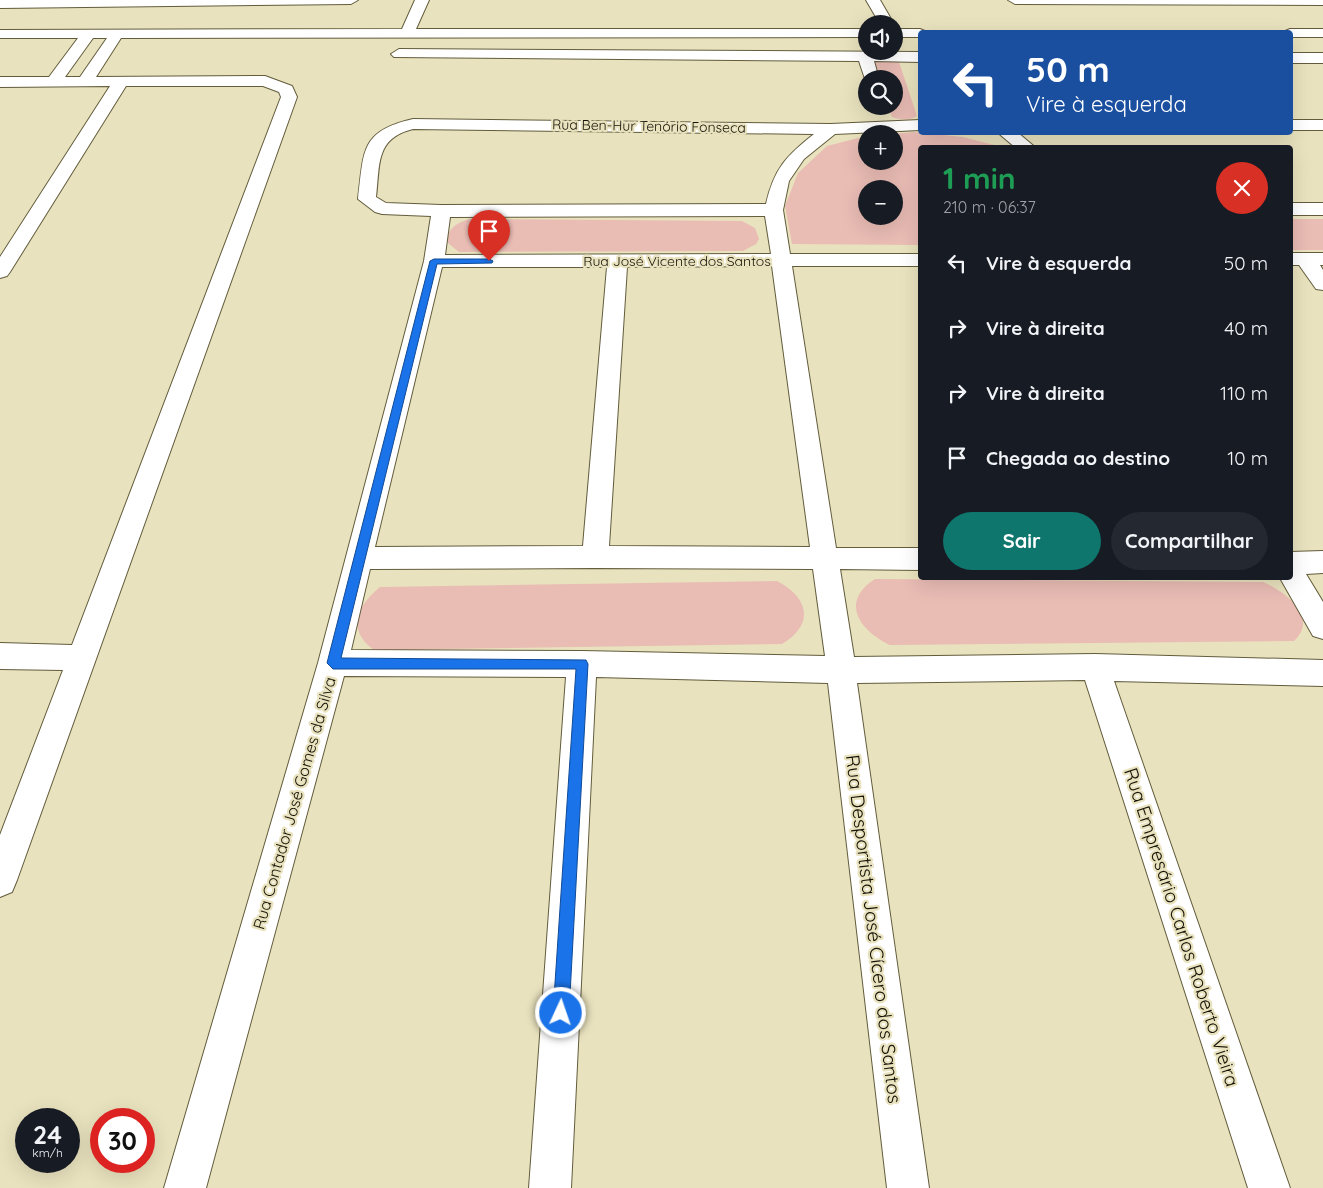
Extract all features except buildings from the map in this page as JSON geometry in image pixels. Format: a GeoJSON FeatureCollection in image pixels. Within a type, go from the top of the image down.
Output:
{"type":"FeatureCollection","features":[{"type":"Feature","properties":{"kind":"street"},"geometry":{"type":"LineString","coordinates":[[0,4],[351,0]]}},
{"type":"Feature","properties":{"kind":"street"},"geometry":{"type":"LineString","coordinates":[[407,33],[422,0]]}},
{"type":"Feature","properties":{"kind":"street"},"geometry":{"type":"LineString","coordinates":[[873,0],[882,15]]}},
{"type":"Feature","properties":{"kind":"street"},"geometry":{"type":"LineString","coordinates":[[1015,0],[1323,1]]}},
{"type":"Feature","properties":{"kind":"street"},"geometry":{"type":"LineString","coordinates":[[0,34],[858,33]]}},
{"type":"Feature","properties":{"kind":"street"},"geometry":{"type":"LineString","coordinates":[[903,33],[918,33]]}},
{"type":"Feature","properties":{"kind":"street"},"geometry":{"type":"LineString","coordinates":[[1293,33],[1323,33]]}},
{"type":"Feature","properties":{"kind":"street"},"geometry":{"type":"LineString","coordinates":[[54,81],[89,34]]}},
{"type":"Feature","properties":{"kind":"street"},"geometry":{"type":"LineString","coordinates":[[85,81],[118,34]]}},
{"type":"Feature","properties":{"kind":"street"},"geometry":{"type":"LineString","coordinates":[[400,54],[858,57]]}},
{"type":"Feature","properties":{"kind":"street"},"geometry":{"type":"LineString","coordinates":[[1293,58],[1323,58]]}},
{"type":"Feature","properties":{"kind":"street"},"geometry":{"type":"LineString","coordinates":[[903,60],[917,61]]}},
{"type":"Feature","properties":{"kind":"street"},"geometry":{"type":"LineString","coordinates":[[0,99],[7,82],[54,81],[265,81],[286,89],[289,97],[0,880]]}},
{"type":"Feature","properties":{"kind":"street"},"geometry":{"type":"LineString","coordinates":[[0,272],[121,82]]}},
{"type":"Feature","properties":{"kind":"street","name":"Rua Ben-Hur Tenório Fonseca"},"geometry":{"type":"LineString","coordinates":[[441,211],[382,208],[367,199],[375,144],[380,136],[401,126],[414,124],[831,129],[881,120],[918,125]]}},
{"type":"Feature","properties":{"kind":"street"},"geometry":{"type":"LineString","coordinates":[[1293,125],[1323,125]]}},
{"type":"Feature","properties":{"kind":"street"},"geometry":{"type":"LineString","coordinates":[[441,211],[774,210],[780,181],[798,156],[831,129]]}},
{"type":"Feature","properties":{"kind":"street"},"geometry":{"type":"LineString","coordinates":[[1009,135],[1024,145]]}},
{"type":"Feature","properties":{"kind":"street"},"geometry":{"type":"LineString","coordinates":[[1293,209],[1323,209]]}},
{"type":"Feature","properties":{"kind":"street","name":"Rua Desportista José Cícero dos Santos"},"geometry":{"type":"LineString","coordinates":[[774,210],[823,558],[841,670],[908,1188]]}},
{"type":"Feature","properties":{"kind":"street","name":"Rua Contador José Gomes da Silva"},"geometry":{"type":"LineString","coordinates":[[185,1188],[333,663],[434,261],[441,211]]}},
{"type":"Feature","properties":{"kind":"street"},"geometry":{"type":"LineString","coordinates":[[1306,259],[1323,284]]}},
{"type":"Feature","properties":{"kind":"street","name":"Rua José Vicente dos Santos"},"geometry":{"type":"LineString","coordinates":[[434,261],[918,260]]}},
{"type":"Feature","properties":{"kind":"street"},"geometry":{"type":"LineString","coordinates":[[595,557],[617,261]]}},
{"type":"Feature","properties":{"kind":"street"},"geometry":{"type":"LineString","coordinates":[[359,558],[918,559]]}},
{"type":"Feature","properties":{"kind":"street"},"geometry":{"type":"LineString","coordinates":[[1293,563],[1323,562]]}},
{"type":"Feature","properties":{"kind":"street"},"geometry":{"type":"LineString","coordinates":[[1293,575],[1323,627]]}},
{"type":"Feature","properties":{"kind":"street"},"geometry":{"type":"LineString","coordinates":[[0,656],[82,658]]}},
{"type":"Feature","properties":{"kind":"street"},"geometry":{"type":"LineString","coordinates":[[333,663],[582,664],[841,670],[1096,667],[1323,673]]}},
{"type":"Feature","properties":{"kind":"street"},"geometry":{"type":"LineString","coordinates":[[550,1188],[582,664]]}},
{"type":"Feature","properties":{"kind":"street","name":"Rua Empresário Carlos Roberto Vieira"},"geometry":{"type":"LineString","coordinates":[[1096,667],[1269,1188]]}},
{"type":"Feature","properties":{"kind":"shaded area"},"geometry":{"type":"Polygon","coordinates":[[[895,60],[899,62],[902,70],[877,70],[874,62],[895,60]]]}},
{"type":"Feature","properties":{"kind":"shaded area"},"geometry":{"type":"Polygon","coordinates":[[[903,74],[917,116],[911,119],[892,117],[891,115],[903,115],[903,74]]]}},
{"type":"Feature","properties":{"kind":"shaded area"},"geometry":{"type":"Polygon","coordinates":[[[914,132],[918,132],[918,135],[963,137],[994,145],[918,145],[918,245],[792,244],[785,206],[798,173],[827,146],[858,138],[858,170],[903,170],[903,133],[914,132]]]}},
{"type":"Feature","properties":{"kind":"shaded area"},"geometry":{"type":"Polygon","coordinates":[[[469,219],[742,221],[755,228],[759,239],[756,244],[743,251],[459,252],[448,243],[449,234],[453,227],[469,219]]]}},
{"type":"Feature","properties":{"kind":"shaded area"},"geometry":{"type":"Polygon","coordinates":[[[1293,219],[1323,219],[1323,250],[1293,250],[1293,219]]]}},
{"type":"Feature","properties":{"kind":"shaded area"},"geometry":{"type":"Polygon","coordinates":[[[875,579],[1263,582],[1289,598],[1301,614],[1303,623],[1301,632],[1294,641],[890,645],[870,632],[858,615],[856,606],[858,597],[864,588],[875,579]]]}},
{"type":"Feature","properties":{"kind":"shaded area"},"geometry":{"type":"Polygon","coordinates":[[[777,581],[796,595],[804,611],[800,628],[782,644],[374,650],[365,642],[358,626],[358,618],[365,602],[380,587],[777,581]]]}},
{"type":"Feature","properties":{"kind":"route"},"geometry":{"type":"LineString","coordinates":[[489,261],[434,261],[333,663],[582,664],[561,1013]]}}]}
